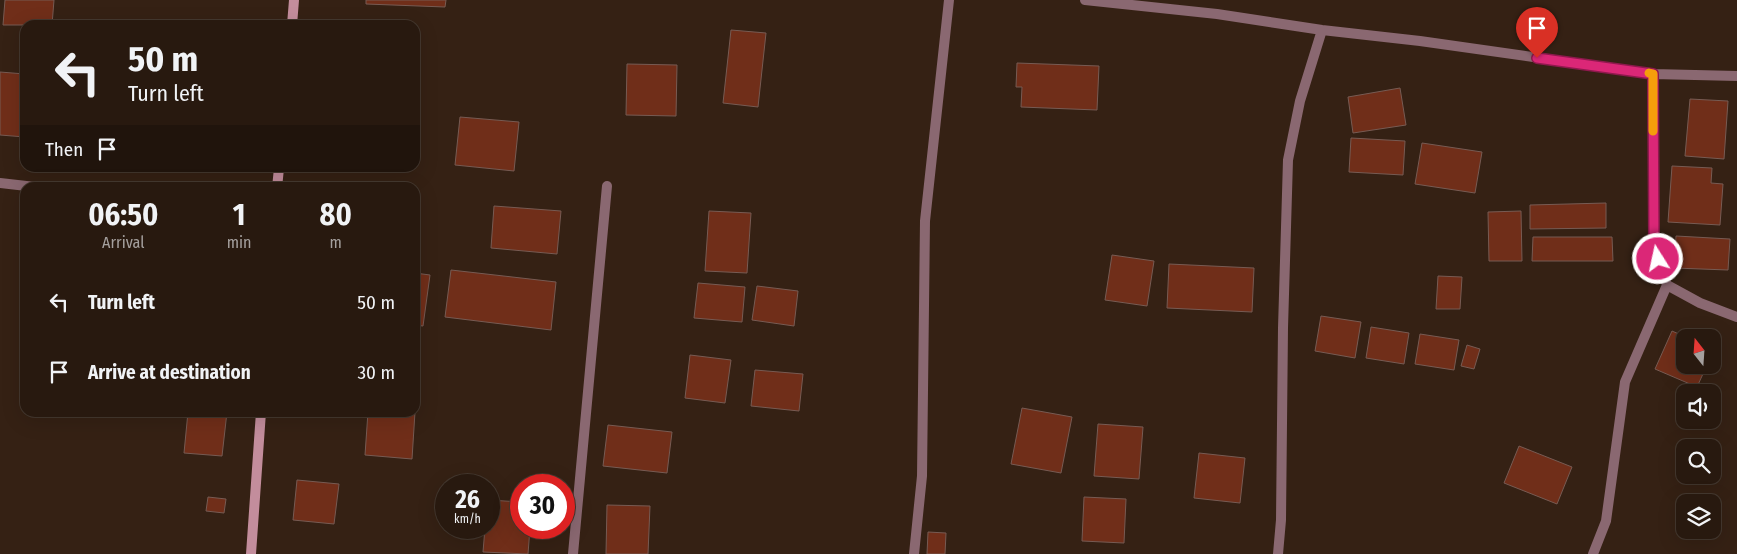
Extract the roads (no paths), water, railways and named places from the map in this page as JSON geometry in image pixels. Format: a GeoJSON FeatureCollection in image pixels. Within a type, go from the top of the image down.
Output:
{"type":"FeatureCollection","features":[{"type":"Feature","properties":{"kind":"street"},"geometry":{"type":"LineString","coordinates":[[292,20],[294,0]]}},
{"type":"Feature","properties":{"kind":"street"},"geometry":{"type":"LineString","coordinates":[[914,554],[922,476],[925,221],[949,0]]}},
{"type":"Feature","properties":{"kind":"street"},"geometry":{"type":"LineString","coordinates":[[1085,0],[1217,14],[1322,30],[1420,41],[1653,74],[1737,76]]}},
{"type":"Feature","properties":{"kind":"street"},"geometry":{"type":"LineString","coordinates":[[1278,554],[1281,520],[1283,328],[1288,160],[1300,101],[1322,30]]}},
{"type":"Feature","properties":{"kind":"street"},"geometry":{"type":"LineString","coordinates":[[1593,554],[1606,521],[1625,382],[1667,285],[1654,246],[1653,74]]}},
{"type":"Feature","properties":{"kind":"street"},"geometry":{"type":"LineString","coordinates":[[0,183],[20,185]]}},
{"type":"Feature","properties":{"kind":"street"},"geometry":{"type":"LineString","coordinates":[[573,554],[608,186]]}},
{"type":"Feature","properties":{"kind":"street"},"geometry":{"type":"LineString","coordinates":[[1667,285],[1700,303],[1737,318]]}},
{"type":"Feature","properties":{"kind":"street"},"geometry":{"type":"LineString","coordinates":[[252,554],[261,417]]}}]}
